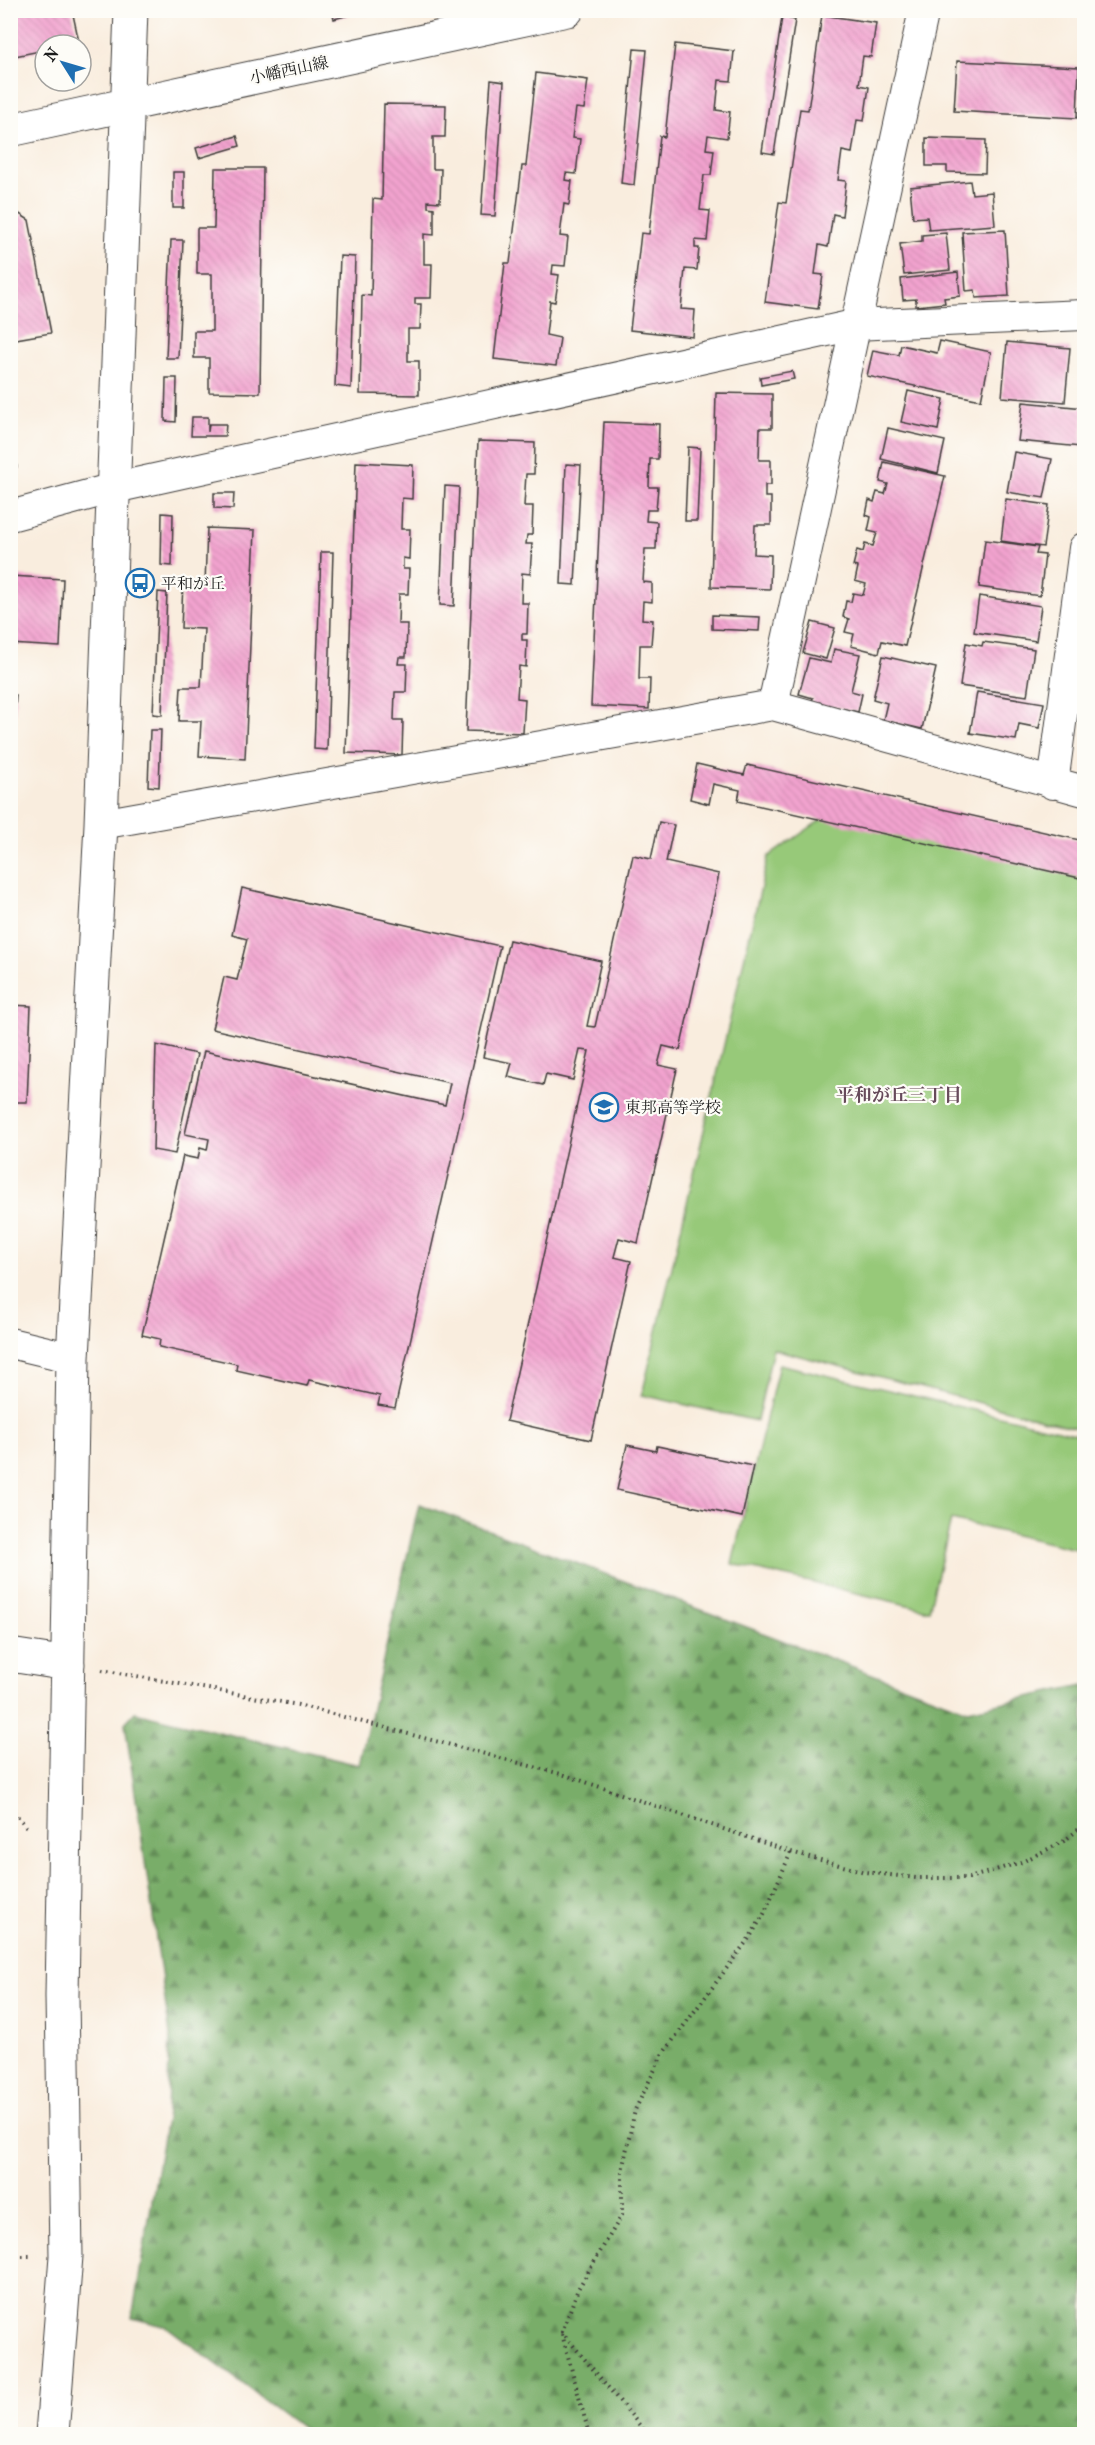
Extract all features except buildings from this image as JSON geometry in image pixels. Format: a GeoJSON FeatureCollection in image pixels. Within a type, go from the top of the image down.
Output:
{"type":"FeatureCollection","features":[{"type":"Feature","properties":{"kind":"street"},"geometry":{"type":"LineString","coordinates":[[52,2434],[66,2256],[62,1996],[74,1358],[101,824],[131,10]]}},
{"type":"Feature","properties":{"kind":"street","name":"小幡西山線"},"geometry":{"type":"LineString","coordinates":[[10,130],[567,10]]}},
{"type":"Feature","properties":{"kind":"street"},"geometry":{"type":"LineString","coordinates":[[773,705],[924,10]]}},
{"type":"Feature","properties":{"kind":"street"},"geometry":{"type":"LineString","coordinates":[[10,516],[114,488],[854,325],[1084,315]]}},
{"type":"Feature","properties":{"kind":"street"},"geometry":{"type":"LineString","coordinates":[[1053,784],[1084,548]]}},
{"type":"Feature","properties":{"kind":"street"},"geometry":{"type":"LineString","coordinates":[[101,824],[773,705],[1084,791]]}},
{"type":"Feature","properties":{"kind":"street"},"geometry":{"type":"LineString","coordinates":[[10,1343],[74,1358]]}},
{"type":"Feature","properties":{"kind":"street"},"geometry":{"type":"LineString","coordinates":[[10,1655],[68,1664]]}},
{"type":"Feature","properties":{"kind":"path"},"geometry":{"type":"LineString","coordinates":[[68,1664],[298,1705],[566,1775],[791,1852],[865,1872],[916,1878],[969,1878],[1022,1862],[1064,1841],[1084,1825]]}},
{"type":"Feature","properties":{"kind":"path"},"geometry":{"type":"LineString","coordinates":[[10,1807],[29,1831]]}},
{"type":"Feature","properties":{"kind":"path"},"geometry":{"type":"LineString","coordinates":[[589,2434],[562,2332],[578,2289],[622,2215],[622,2171],[635,2110],[662,2055],[750,1937],[764,1914],[791,1852]]}},
{"type":"Feature","properties":{"kind":"path"},"geometry":{"type":"LineString","coordinates":[[10,2256],[34,2256]]}},
{"type":"Feature","properties":{"kind":"path"},"geometry":{"type":"LineString","coordinates":[[562,2332],[647,2434]]}},
{"type":"Feature","properties":{"kind":"green space"},"geometry":{"type":"Polygon","coordinates":[[[825,817],[1084,875],[1084,1430],[773,1349],[757,1421],[642,1395],[768,857],[825,817]]]}},
{"type":"Feature","properties":{"kind":"green space"},"geometry":{"type":"Polygon","coordinates":[[[779,1364],[1084,1436],[1084,1551],[951,1520],[929,1610],[732,1564],[779,1364]]]}},
{"type":"Feature","properties":{"kind":"green space"},"geometry":{"type":"Polygon","coordinates":[[[419,1504],[968,1710],[1084,1685],[1084,2434],[310,2434],[167,2327],[132,2318],[167,2113],[170,2035],[125,1723],[135,1712],[359,1765],[419,1504]]]}},
{"type":"Feature","properties":{"kind":"place","name":"平和が丘"},"geometry":{"type":"Point","coordinates":[140,583]}},
{"type":"Feature","properties":{"kind":"place","name":"東邦高等学校"},"geometry":{"type":"Point","coordinates":[604,1107]}},
{"type":"Feature","properties":{"kind":"district","name":"平和が丘三丁目"},"geometry":{"type":"Point","coordinates":[899,1095]}}]}
